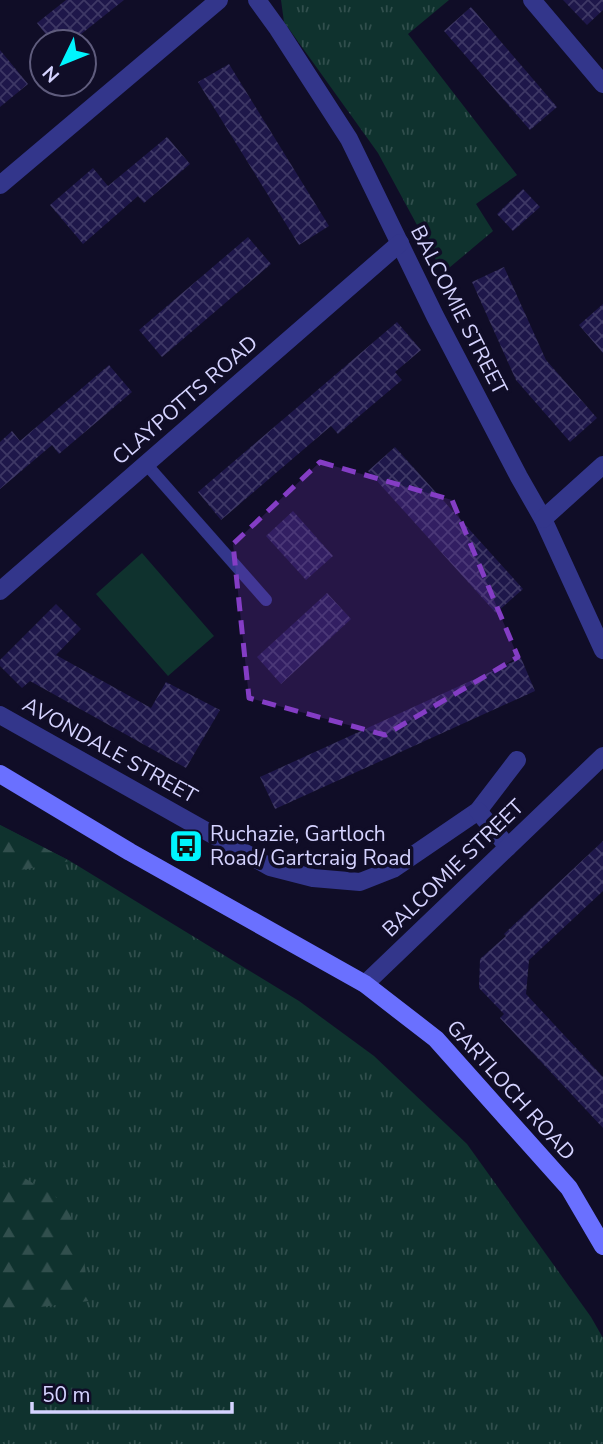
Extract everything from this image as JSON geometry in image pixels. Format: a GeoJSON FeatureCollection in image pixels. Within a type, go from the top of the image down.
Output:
{"type":"FeatureCollection","features":[{"type":"Feature","properties":{"kind":"main road","name":"GARTLOCH ROAD"},"geometry":{"type":"LineString","coordinates":[[0,774],[130,852],[365,984],[445,1049],[569,1188],[603,1246]]}},
{"type":"Feature","properties":{"kind":"street"},"geometry":{"type":"LineString","coordinates":[[0,185],[219,0]]}},
{"type":"Feature","properties":{"kind":"street","name":"BALCOMIE STREET"},"geometry":{"type":"LineString","coordinates":[[257,0],[349,139],[435,316],[543,519],[603,650]]}},
{"type":"Feature","properties":{"kind":"street"},"geometry":{"type":"LineString","coordinates":[[532,0],[602,80]]}},
{"type":"Feature","properties":{"kind":"street","name":"CLAYPOTTS ROAD"},"geometry":{"type":"LineString","coordinates":[[0,591],[400,243]]}},
{"type":"Feature","properties":{"kind":"street"},"geometry":{"type":"LineString","coordinates":[[543,519],[603,465]]}},
{"type":"Feature","properties":{"kind":"street","name":"AVONDALE STREET"},"geometry":{"type":"LineString","coordinates":[[0,715],[270,867],[313,878],[360,883],[393,869],[478,811],[517,760]]}},
{"type":"Feature","properties":{"kind":"street","name":"BALCOMIE STREET"},"geometry":{"type":"LineString","coordinates":[[365,984],[603,756]]}},
{"type":"Feature","properties":{"kind":"street"},"geometry":{"type":"LineString","coordinates":[[478,811],[508,846]]}},
{"type":"Feature","properties":{"kind":"lane"},"geometry":{"type":"LineString","coordinates":[[146,464],[266,600]]}},
{"type":"Feature","properties":{"kind":"highlighted area"},"geometry":{"type":"Polygon","coordinates":[[[320,462],[452,500],[518,657],[385,735],[249,698],[233,544],[320,462]]]}},
{"type":"Feature","properties":{"kind":"green space"},"geometry":{"type":"Polygon","coordinates":[[[281,0],[449,0],[408,34],[517,175],[476,204],[493,231],[443,273],[378,153],[284,22],[281,0]]]}},
{"type":"Feature","properties":{"kind":"green space"},"geometry":{"type":"Polygon","coordinates":[[[142,553],[214,636],[168,676],[96,594],[142,553]]]}},
{"type":"Feature","properties":{"kind":"green space"},"geometry":{"type":"Polygon","coordinates":[[[0,825],[70,861],[299,1001],[374,1056],[467,1144],[591,1317],[603,1338],[603,1444],[0,1444],[0,825]]]}},
{"type":"Feature","properties":{"kind":"green space"},"geometry":{"type":"Polygon","coordinates":[[[0,825],[70,861],[0,874],[0,825]]]}},
{"type":"Feature","properties":{"kind":"green space"},"geometry":{"type":"Polygon","coordinates":[[[0,1163],[67,1204],[84,1259],[89,1301],[0,1312],[0,1163]]]}},
{"type":"Feature","properties":{"kind":"building"},"geometry":{"type":"Polygon","coordinates":[[[66,0],[124,0],[89,28],[41,28],[37,23],[66,0]]]}},
{"type":"Feature","properties":{"kind":"building"},"geometry":{"type":"Polygon","coordinates":[[[563,0],[603,0],[603,10],[587,25],[563,0]]]}},
{"type":"Feature","properties":{"kind":"building"},"geometry":{"type":"Polygon","coordinates":[[[471,7],[557,107],[530,130],[444,31],[471,7]]]}},
{"type":"Feature","properties":{"kind":"building"},"geometry":{"type":"Polygon","coordinates":[[[0,50],[28,84],[0,107],[0,50]]]}},
{"type":"Feature","properties":{"kind":"building"},"geometry":{"type":"Polygon","coordinates":[[[229,64],[329,226],[299,245],[198,82],[229,64]]]}},
{"type":"Feature","properties":{"kind":"building"},"geometry":{"type":"Polygon","coordinates":[[[167,137],[190,164],[144,203],[138,196],[83,244],[50,205],[93,168],[108,186],[167,137]]]}},
{"type":"Feature","properties":{"kind":"building"},"geometry":{"type":"Polygon","coordinates":[[[523,189],[540,207],[513,231],[497,214],[523,189]]]}},
{"type":"Feature","properties":{"kind":"building"},"geometry":{"type":"Polygon","coordinates":[[[248,237],[271,264],[162,357],[139,330],[248,237]]]}},
{"type":"Feature","properties":{"kind":"building"},"geometry":{"type":"Polygon","coordinates":[[[504,267],[546,360],[597,418],[570,442],[516,380],[472,282],[504,267]]]}},
{"type":"Feature","properties":{"kind":"building"},"geometry":{"type":"Polygon","coordinates":[[[603,304],[603,353],[579,325],[603,304]]]}},
{"type":"Feature","properties":{"kind":"building"},"geometry":{"type":"Polygon","coordinates":[[[397,322],[421,350],[395,372],[402,380],[338,434],[331,426],[221,520],[198,492],[397,322]]]}},
{"type":"Feature","properties":{"kind":"building"},"geometry":{"type":"Polygon","coordinates":[[[109,365],[132,392],[59,454],[52,445],[0,489],[0,442],[12,431],[20,441],[109,365]]]}},
{"type":"Feature","properties":{"kind":"building"},"geometry":{"type":"Polygon","coordinates":[[[395,447],[523,589],[496,613],[368,471],[395,447]]]}},
{"type":"Feature","properties":{"kind":"building"},"geometry":{"type":"Polygon","coordinates":[[[293,511],[333,556],[306,580],[266,536],[293,511]]]}},
{"type":"Feature","properties":{"kind":"building"},"geometry":{"type":"Polygon","coordinates":[[[327,593],[351,619],[281,684],[257,657],[327,593]]]}},
{"type":"Feature","properties":{"kind":"building"},"geometry":{"type":"Polygon","coordinates":[[[56,604],[81,629],[56,655],[151,708],[166,682],[220,710],[186,768],[30,681],[22,688],[0,666],[0,660],[56,604]]]}},
{"type":"Feature","properties":{"kind":"building"},"geometry":{"type":"Polygon","coordinates":[[[521,658],[535,691],[275,809],[260,777],[521,658]]]}},
{"type":"Feature","properties":{"kind":"building"},"geometry":{"type":"Polygon","coordinates":[[[603,841],[603,891],[529,960],[526,994],[603,1077],[603,1128],[500,1018],[504,1014],[479,988],[480,959],[603,841]]]}},
{"type":"Feature","properties":{"kind":"place","name":"Ruchazie, Gartloch Road/ Gartcraig Road"},"geometry":{"type":"Point","coordinates":[186,846]}}]}
